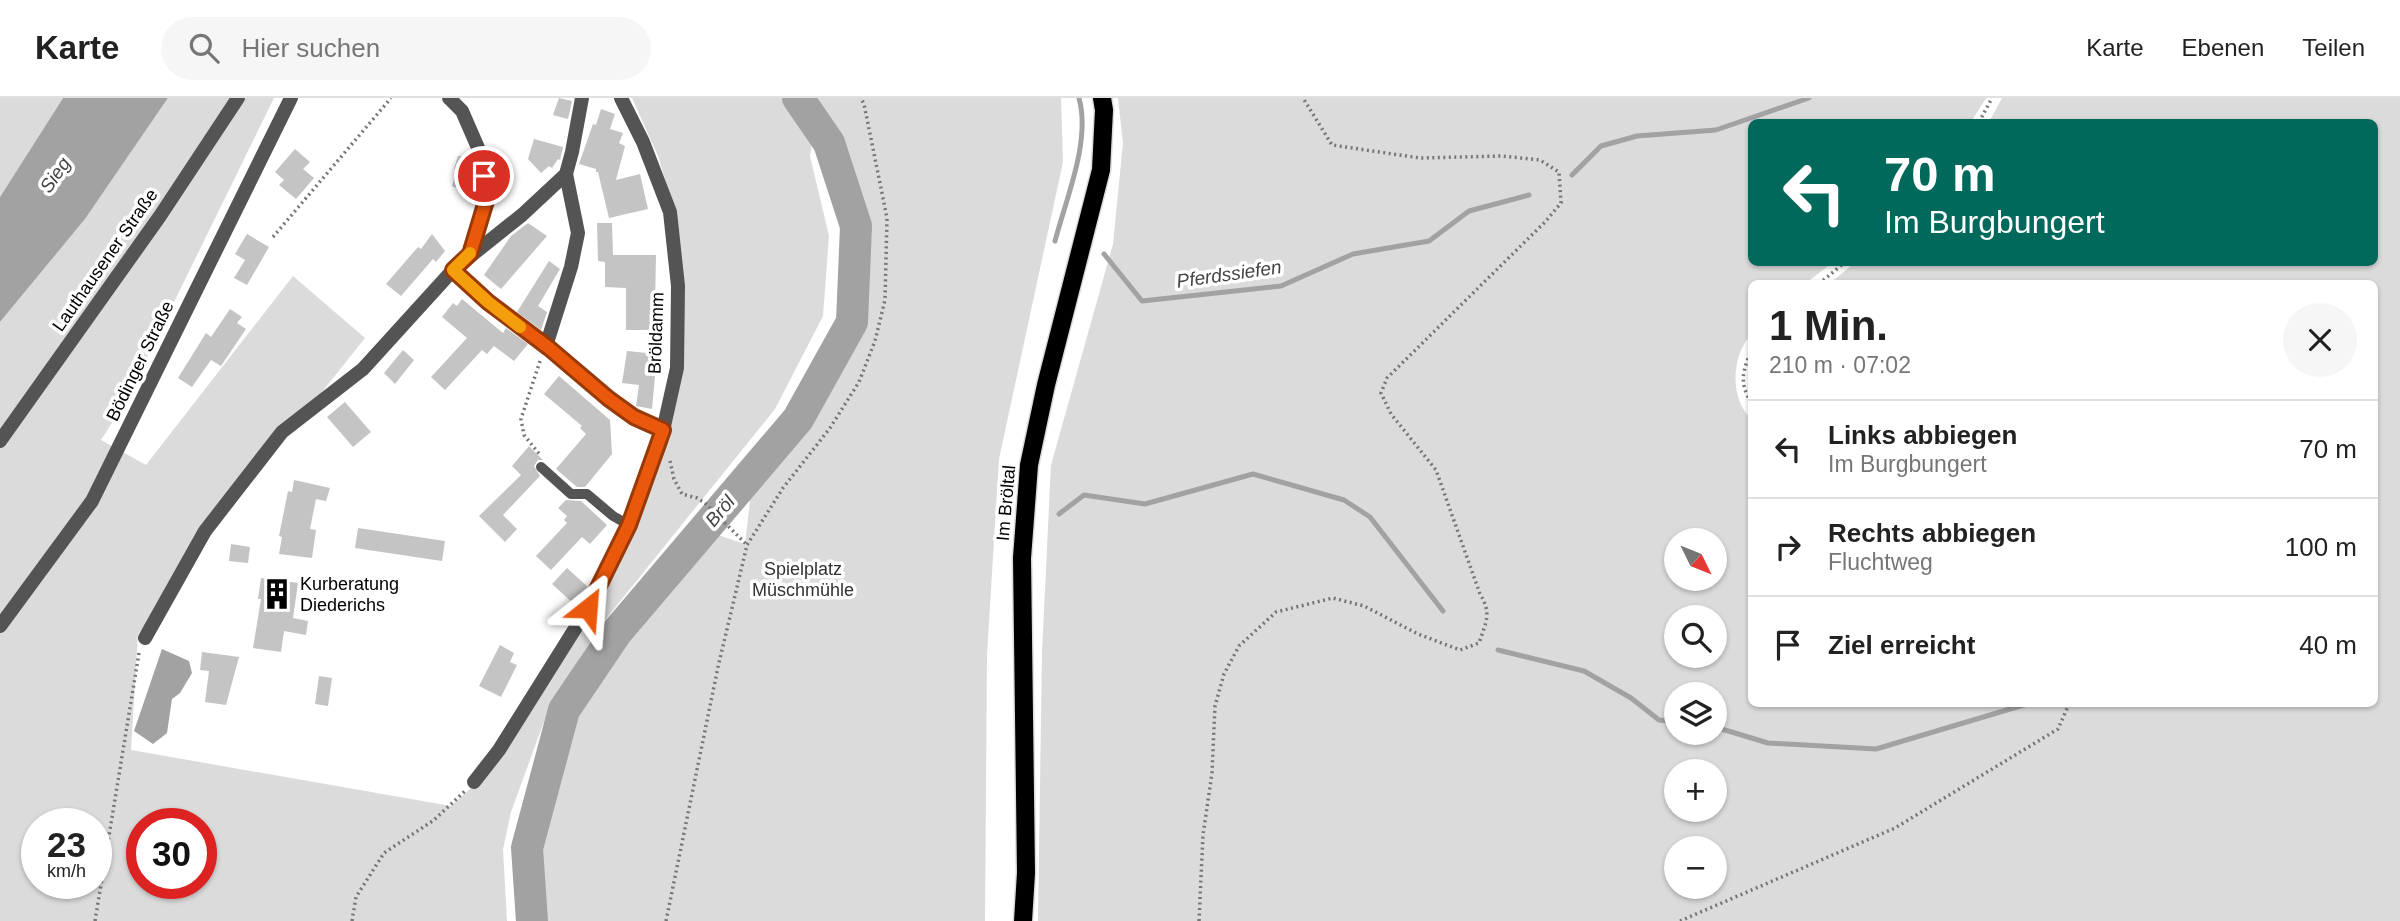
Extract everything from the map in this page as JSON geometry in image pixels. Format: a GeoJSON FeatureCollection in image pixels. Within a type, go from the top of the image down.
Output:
{"type":"FeatureCollection","features":[{"type":"Feature","properties":{"kind":"main road","name":"Im Bröltal"},"geometry":{"type":"LineString","coordinates":[[1023,921],[1026,846],[1022,558],[1029,465],[1046,385],[1101,170],[1104,110],[1102,98]]}},
{"type":"Feature","properties":{"kind":"street","name":"Lauthausener Straße"},"geometry":{"type":"LineString","coordinates":[[0,441],[160,216],[238,98]]}},
{"type":"Feature","properties":{"kind":"street","name":"Bödinger Straße"},"geometry":{"type":"LineString","coordinates":[[0,626],[92,501],[291,98]]}},
{"type":"Feature","properties":{"kind":"street"},"geometry":{"type":"LineString","coordinates":[[449,98],[462,111],[479,150],[484,176],[486,201],[470,254]]}},
{"type":"Feature","properties":{"kind":"street"},"geometry":{"type":"LineString","coordinates":[[548,347],[572,267],[578,233],[566,174],[582,98]]}},
{"type":"Feature","properties":{"kind":"street","name":"Bröldamm"},"geometry":{"type":"LineString","coordinates":[[474,782],[499,750],[588,608],[629,525],[661,437],[677,368],[678,286],[670,212],[643,142],[621,98]]}},
{"type":"Feature","properties":{"kind":"street"},"geometry":{"type":"LineString","coordinates":[[145,638],[205,531],[282,432],[363,369],[453,270],[522,215],[566,174]]}},
{"type":"Feature","properties":{"kind":"street"},"geometry":{"type":"LineString","coordinates":[[453,270],[488,302],[661,437]]}},
{"type":"Feature","properties":{"kind":"lane"},"geometry":{"type":"LineString","coordinates":[[541,467],[571,494],[587,494],[613,516],[629,525]]}},
{"type":"Feature","properties":{"kind":"path"},"geometry":{"type":"LineString","coordinates":[[273,237],[391,98]]}},
{"type":"Feature","properties":{"kind":"path"},"geometry":{"type":"LineString","coordinates":[[666,921],[718,667],[747,545],[783,488],[830,428],[859,382],[885,300],[887,218],[861,98]]}},
{"type":"Feature","properties":{"kind":"path"},"geometry":{"type":"LineString","coordinates":[[1199,921],[1203,835],[1212,773],[1215,706],[1224,674],[1239,646],[1276,612],[1333,598],[1364,606],[1418,634],[1460,650],[1479,643],[1487,621],[1488,608],[1480,594],[1436,470],[1391,414],[1381,393],[1387,379],[1561,203],[1559,172],[1540,160],[1502,156],[1420,159],[1332,145],[1303,98]]}},
{"type":"Feature","properties":{"kind":"path"},"geometry":{"type":"LineString","coordinates":[[1981,119],[1992,98]]}},
{"type":"Feature","properties":{"kind":"path"},"geometry":{"type":"LineString","coordinates":[[1824,280],[1839,266]]}},
{"type":"Feature","properties":{"kind":"path"},"geometry":{"type":"LineString","coordinates":[[541,455],[524,435],[521,419],[541,358],[548,347]]}},
{"type":"Feature","properties":{"kind":"path"},"geometry":{"type":"LineString","coordinates":[[1748,359],[1742,376],[1748,398]]}},
{"type":"Feature","properties":{"kind":"path"},"geometry":{"type":"LineString","coordinates":[[661,437],[674,480],[682,494],[705,503],[747,545]]}},
{"type":"Feature","properties":{"kind":"path"},"geometry":{"type":"LineString","coordinates":[[95,921],[138,655],[145,638]]}},
{"type":"Feature","properties":{"kind":"path"},"geometry":{"type":"LineString","coordinates":[[1680,921],[1895,828],[2058,729],[2069,707]]}},
{"type":"Feature","properties":{"kind":"path"},"geometry":{"type":"LineString","coordinates":[[352,921],[356,897],[384,853],[434,820],[474,782]]}},
{"type":"Feature","properties":{"kind":"green space"},"geometry":{"type":"Polygon","coordinates":[[[0,98],[63,98],[0,197],[0,98]]]}},
{"type":"Feature","properties":{"kind":"green space","name":"Spielplatz Müschmühle"},"geometry":{"type":"Polygon","coordinates":[[[168,98],[274,98],[124,404],[101,440],[146,465],[293,276],[365,338],[252,480],[138,634],[131,750],[451,806],[481,779],[587,617],[681,370],[674,208],[658,156],[632,98],[1061,98],[1063,162],[999,459],[987,655],[985,921],[539,921],[533,853],[568,715],[626,637],[712,533],[745,544],[750,501],[742,494],[802,426],[855,323],[865,225],[837,140],[818,105],[810,156],[829,236],[823,316],[775,409],[601,625],[550,705],[511,812],[503,849],[507,921],[0,921],[0,322],[85,219],[168,98]]]}},
{"type":"Feature","properties":{"kind":"green space"},"geometry":{"type":"Polygon","coordinates":[[[1118,98],[1986,98],[1973,119],[1748,119],[1748,266],[1828,266],[1810,280],[1748,280],[1748,338],[1737,365],[1736,389],[1748,415],[1748,707],[2378,707],[2378,280],[1834,280],[1851,266],[2378,266],[2378,119],[1991,119],[2002,98],[2400,98],[2400,921],[1038,921],[1042,652],[1051,465],[1113,244],[1123,143],[1118,98]]]}},
{"type":"Feature","properties":{"kind":"water","name":"Sieg"},"geometry":{"type":"Polygon","coordinates":[[[63,98],[168,98],[85,219],[0,322],[0,197],[63,98]]]}},
{"type":"Feature","properties":{"kind":"water"},"geometry":{"type":"Polygon","coordinates":[[[162,649],[189,661],[192,673],[180,693],[172,699],[167,733],[153,744],[134,731],[162,649]]]}},
{"type":"Feature","properties":{"kind":"building"},"geometry":{"type":"Polygon","coordinates":[[[559,98],[572,101],[568,119],[553,115],[559,98]]]}},
{"type":"Feature","properties":{"kind":"building"},"geometry":{"type":"Polygon","coordinates":[[[601,109],[615,114],[610,129],[623,133],[619,143],[625,146],[616,180],[640,174],[648,209],[609,218],[598,172],[579,164],[601,109]]]}},
{"type":"Feature","properties":{"kind":"building"},"geometry":{"type":"Polygon","coordinates":[[[534,139],[563,147],[560,160],[541,173],[528,159],[534,139]]]}},
{"type":"Feature","properties":{"kind":"building"},"geometry":{"type":"Polygon","coordinates":[[[295,149],[310,162],[303,169],[314,178],[296,199],[279,185],[284,180],[275,172],[295,149]]]}},
{"type":"Feature","properties":{"kind":"building"},"geometry":{"type":"Polygon","coordinates":[[[458,156],[470,156],[476,193],[472,191],[471,194],[452,186],[458,156]]]}},
{"type":"Feature","properties":{"kind":"building"},"geometry":{"type":"Polygon","coordinates":[[[528,223],[547,236],[501,289],[484,275],[511,236],[528,223]]]}},
{"type":"Feature","properties":{"kind":"building"},"geometry":{"type":"Polygon","coordinates":[[[597,223],[612,223],[613,255],[656,255],[655,306],[658,306],[658,330],[626,330],[626,288],[605,287],[605,262],[598,261],[597,223]]]}},
{"type":"Feature","properties":{"kind":"building"},"geometry":{"type":"Polygon","coordinates":[[[247,234],[269,247],[247,285],[234,278],[245,260],[235,254],[247,234]]]}},
{"type":"Feature","properties":{"kind":"building"},"geometry":{"type":"Polygon","coordinates":[[[432,234],[445,251],[436,262],[433,259],[401,296],[386,284],[432,234]]]}},
{"type":"Feature","properties":{"kind":"building"},"geometry":{"type":"Polygon","coordinates":[[[549,261],[560,269],[538,306],[547,312],[541,330],[517,312],[549,261]]]}},
{"type":"Feature","properties":{"kind":"building"},"geometry":{"type":"Polygon","coordinates":[[[462,299],[503,333],[506,328],[528,344],[514,361],[494,346],[487,354],[482,350],[445,390],[431,377],[467,338],[442,317],[453,303],[457,306],[462,299]]]}},
{"type":"Feature","properties":{"kind":"building"},"geometry":{"type":"Polygon","coordinates":[[[230,309],[242,317],[237,323],[246,329],[221,366],[211,360],[192,387],[178,378],[206,333],[211,337],[230,309]]]}},
{"type":"Feature","properties":{"kind":"building"},"geometry":{"type":"Polygon","coordinates":[[[403,350],[414,360],[395,384],[384,373],[403,350]]]}},
{"type":"Feature","properties":{"kind":"building"},"geometry":{"type":"Polygon","coordinates":[[[627,351],[657,354],[652,409],[636,406],[639,385],[622,383],[627,351]]]}},
{"type":"Feature","properties":{"kind":"building"},"geometry":{"type":"Polygon","coordinates":[[[559,376],[610,420],[612,454],[585,487],[577,487],[556,469],[586,434],[580,428],[582,426],[544,394],[559,376]]]}},
{"type":"Feature","properties":{"kind":"building"},"geometry":{"type":"Polygon","coordinates":[[[345,402],[371,432],[353,447],[327,417],[345,402]]]}},
{"type":"Feature","properties":{"kind":"building"},"geometry":{"type":"Polygon","coordinates":[[[529,446],[543,460],[538,460],[534,466],[540,476],[503,515],[517,529],[505,542],[479,516],[521,475],[512,466],[529,446]]]}},
{"type":"Feature","properties":{"kind":"building"},"geometry":{"type":"Polygon","coordinates":[[[294,480],[330,488],[326,501],[316,499],[310,529],[316,530],[312,558],[279,554],[282,537],[279,536],[288,491],[292,492],[294,480]]]}},
{"type":"Feature","properties":{"kind":"building"},"geometry":{"type":"Polygon","coordinates":[[[566,500],[581,501],[607,525],[590,544],[582,537],[551,570],[536,556],[567,523],[564,520],[567,516],[558,508],[566,500]]]}},
{"type":"Feature","properties":{"kind":"building"},"geometry":{"type":"Polygon","coordinates":[[[358,528],[445,541],[442,561],[355,548],[358,528]]]}},
{"type":"Feature","properties":{"kind":"building"},"geometry":{"type":"Polygon","coordinates":[[[231,544],[250,547],[248,563],[229,561],[231,544]]]}},
{"type":"Feature","properties":{"kind":"building"},"geometry":{"type":"Polygon","coordinates":[[[567,568],[588,587],[575,605],[552,584],[567,568]]]}},
{"type":"Feature","properties":{"kind":"building"},"geometry":{"type":"Polygon","coordinates":[[[261,578],[298,583],[293,618],[308,621],[306,635],[284,631],[281,652],[253,648],[261,599],[258,599],[261,578]]]}},
{"type":"Feature","properties":{"kind":"building"},"geometry":{"type":"Polygon","coordinates":[[[500,645],[514,653],[510,662],[517,665],[501,697],[479,686],[500,645]]]}},
{"type":"Feature","properties":{"kind":"building"},"geometry":{"type":"Polygon","coordinates":[[[202,652],[239,657],[226,705],[205,702],[209,671],[200,670],[202,652]]]}},
{"type":"Feature","properties":{"kind":"building"},"geometry":{"type":"Polygon","coordinates":[[[319,676],[332,678],[328,706],[315,704],[319,676]]]}},
{"type":"Feature","properties":{"kind":"waterway","name":"Bröl"},"geometry":{"type":"LineString","coordinates":[[532,921],[527,848],[564,710],[616,633],[798,419],[852,322],[856,226],[829,143],[798,98]]}},
{"type":"Feature","properties":{"kind":"waterway","name":"Pferdssiefen"},"geometry":{"type":"LineString","coordinates":[[1055,241],[1080,151],[1082,115],[1079,98]]}},
{"type":"Feature","properties":{"kind":"waterway","name":"Pferdssiefen"},"geometry":{"type":"LineString","coordinates":[[1572,175],[1601,146],[1637,136],[1716,130],[1809,98]]}},
{"type":"Feature","properties":{"kind":"waterway","name":"Pferdssiefen"},"geometry":{"type":"LineString","coordinates":[[1104,254],[1142,301],[1281,286],[1353,254],[1429,241],[1469,211],[1529,195]]}},
{"type":"Feature","properties":{"kind":"waterway"},"geometry":{"type":"LineString","coordinates":[[1059,514],[1084,495],[1145,504],[1253,474],[1344,500],[1370,517],[1443,611]]}},
{"type":"Feature","properties":{"kind":"waterway"},"geometry":{"type":"LineString","coordinates":[[1498,650],[1584,671],[1631,698],[1659,720],[1664,721]]}},
{"type":"Feature","properties":{"kind":"waterway"},"geometry":{"type":"LineString","coordinates":[[1727,731],[1768,743],[1876,749],[2017,707]]}},
{"type":"Feature","properties":{"kind":"slow traffic"},"geometry":{"type":"LineString","coordinates":[[470,253],[453,270],[520,327]]}},
{"type":"Feature","properties":{"kind":"place","name":"Kurberatung Diederichs"},"geometry":{"type":"Point","coordinates":[277,594]}},
{"type":"Feature","properties":{"kind":"route"},"geometry":{"type":"LineString","coordinates":[[484,176],[486,201],[470,254],[453,270],[488,302],[549,348],[609,399],[634,417],[663,430],[629,525],[588,608]]}}]}
